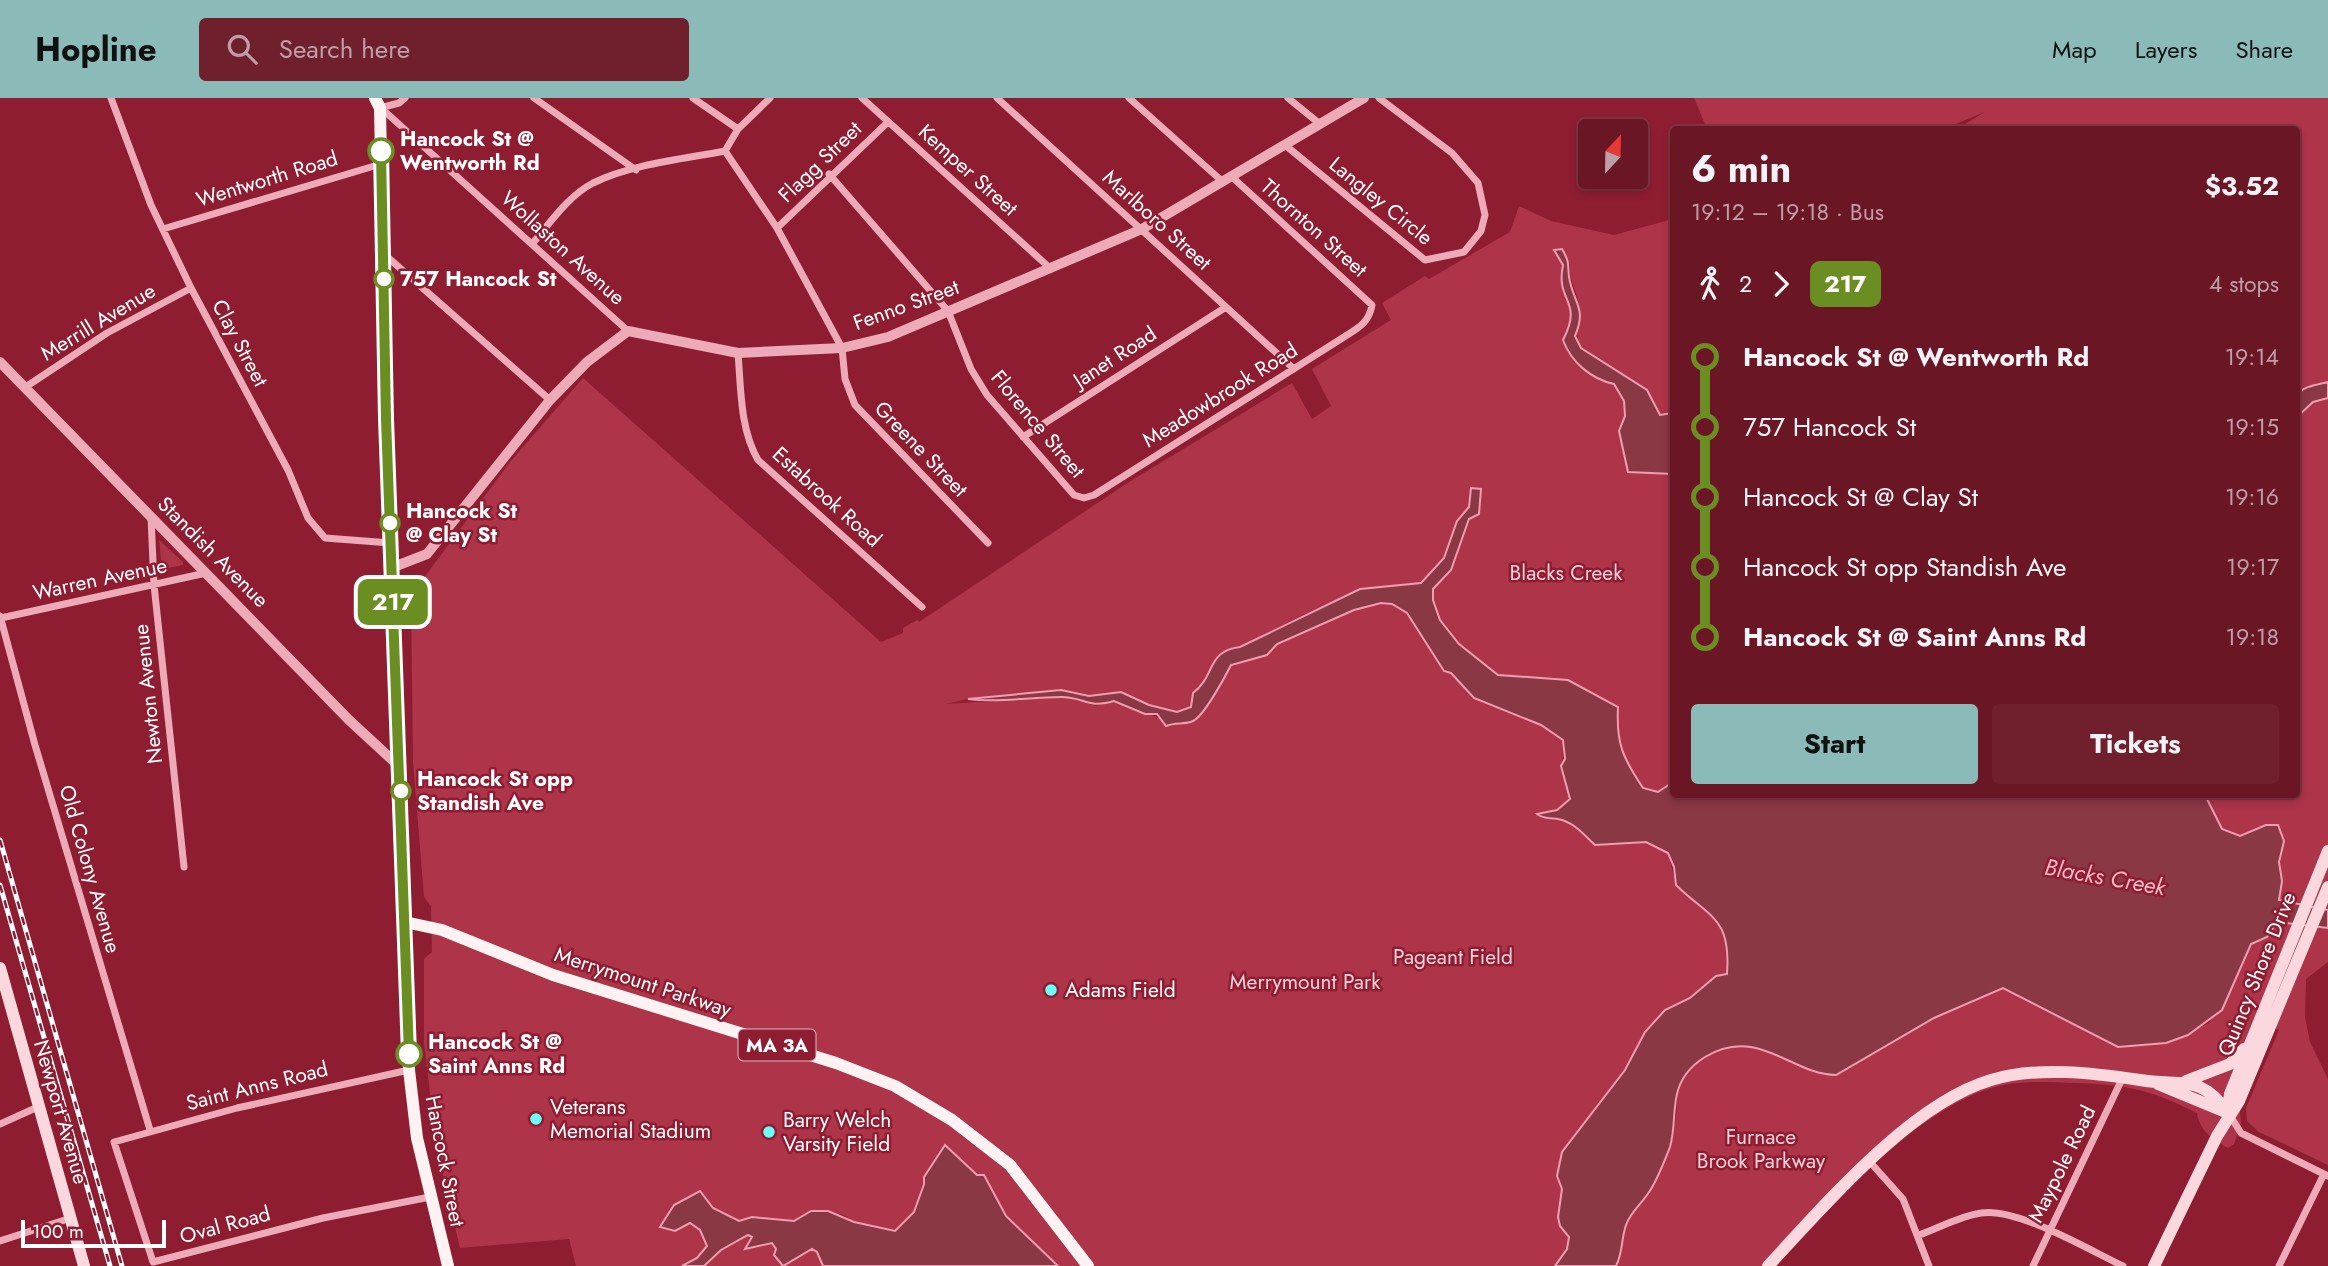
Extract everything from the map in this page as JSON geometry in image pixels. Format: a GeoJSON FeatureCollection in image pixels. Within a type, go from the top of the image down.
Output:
{"type":"FeatureCollection","features":[{"type":"Feature","properties":{"kind":"main road","name":"Hancock Street"},"geometry":{"type":"LineString","coordinates":[[381,101],[391,568],[401,768],[409,1070],[417,1138],[448,1266]]}},
{"type":"Feature","properties":{"kind":"main road","name":"Quincy Shore Drive"},"geometry":{"type":"LineString","coordinates":[[2154,1266],[2228,1114],[2239,1101],[2316,900],[2328,851]]}},
{"type":"Feature","properties":{"kind":"main road","name":"Quincy Shore Drive"},"geometry":{"type":"LineString","coordinates":[[2316,900],[2328,887]]}},
{"type":"Feature","properties":{"kind":"main road","name":"Merrymount Parkway"},"geometry":{"type":"LineString","coordinates":[[405,922],[442,930],[553,975],[836,1063],[895,1086],[952,1119],[1010,1165],[1088,1266]]}},
{"type":"Feature","properties":{"kind":"main road","name":"Quincy Shore Drive"},"geometry":{"type":"LineString","coordinates":[[2228,1114],[2230,1094],[2251,1040],[2303,931]]}},
{"type":"Feature","properties":{"kind":"main road","name":"Newport Avenue"},"geometry":{"type":"LineString","coordinates":[[0,968],[6,1009],[40,1105],[85,1266]]}},
{"type":"Feature","properties":{"kind":"main road"},"geometry":{"type":"LineString","coordinates":[[2156,1083],[2186,1081],[2230,1064],[2251,1040]]}},
{"type":"Feature","properties":{"kind":"main road"},"geometry":{"type":"LineString","coordinates":[[1768,1266],[1870,1162],[1945,1102],[1992,1080],[2040,1073],[2123,1077],[2156,1083],[2228,1114]]}},
{"type":"Feature","properties":{"kind":"main road"},"geometry":{"type":"LineString","coordinates":[[2186,1081],[2212,1092],[2228,1114]]}},
{"type":"Feature","properties":{"kind":"street","name":"Clay Street"},"geometry":{"type":"LineString","coordinates":[[111,98],[151,205],[191,288],[288,470],[309,518],[325,538],[391,543]]}},
{"type":"Feature","properties":{"kind":"street"},"geometry":{"type":"LineString","coordinates":[[381,101],[399,103],[405,98]]}},
{"type":"Feature","properties":{"kind":"street"},"geometry":{"type":"LineString","coordinates":[[534,98],[636,170]]}},
{"type":"Feature","properties":{"kind":"street"},"geometry":{"type":"LineString","coordinates":[[693,98],[738,129]]}},
{"type":"Feature","properties":{"kind":"street"},"geometry":{"type":"LineString","coordinates":[[532,244],[568,202],[593,183],[636,170],[725,151],[738,129],[770,98]]}},
{"type":"Feature","properties":{"kind":"street","name":"Kemper Street"},"geometry":{"type":"LineString","coordinates":[[862,98],[1051,269]]}},
{"type":"Feature","properties":{"kind":"street","name":"Marlboro Street"},"geometry":{"type":"LineString","coordinates":[[996,98],[1294,369]]}},
{"type":"Feature","properties":{"kind":"street","name":"Thornton Street"},"geometry":{"type":"LineString","coordinates":[[1129,98],[1372,305]]}},
{"type":"Feature","properties":{"kind":"street"},"geometry":{"type":"LineString","coordinates":[[1288,98],[1320,124]]}},
{"type":"Feature","properties":{"kind":"street","name":"Fenno Street"},"geometry":{"type":"LineString","coordinates":[[628,331],[738,353],[842,348],[888,337],[1142,229],[1364,98]]}},
{"type":"Feature","properties":{"kind":"street","name":"Langley Circle"},"geometry":{"type":"LineString","coordinates":[[1285,145],[1425,260],[1464,252],[1480,231],[1485,215],[1478,183],[1452,153],[1379,98]]}},
{"type":"Feature","properties":{"kind":"street","name":"Wollaston Avenue"},"geometry":{"type":"LineString","coordinates":[[381,101],[628,331]]}},
{"type":"Feature","properties":{"kind":"street","name":"Flagg Street"},"geometry":{"type":"LineString","coordinates":[[777,228],[829,174],[888,122]]}},
{"type":"Feature","properties":{"kind":"street","name":"Greene Street"},"geometry":{"type":"LineString","coordinates":[[725,151],[777,228],[842,348],[845,379],[855,405],[988,543]]}},
{"type":"Feature","properties":{"kind":"street","name":"Wentworth Road"},"geometry":{"type":"LineString","coordinates":[[163,229],[381,163]]}},
{"type":"Feature","properties":{"kind":"street","name":"Florence Street"},"geometry":{"type":"LineString","coordinates":[[829,174],[948,311],[971,369],[987,395],[1074,495]]}},
{"type":"Feature","properties":{"kind":"street"},"geometry":{"type":"LineString","coordinates":[[383,253],[550,400]]}},
{"type":"Feature","properties":{"kind":"street","name":"Merrill Avenue"},"geometry":{"type":"LineString","coordinates":[[24,388],[107,333],[191,288]]}},
{"type":"Feature","properties":{"kind":"street","name":"Meadowbrook Road"},"geometry":{"type":"LineString","coordinates":[[1074,495],[1084,498],[1094,495],[1294,369],[1365,323],[1372,305]]}},
{"type":"Feature","properties":{"kind":"street","name":"Janet Road"},"geometry":{"type":"LineString","coordinates":[[1023,437],[1226,307]]}},
{"type":"Feature","properties":{"kind":"street"},"geometry":{"type":"LineString","coordinates":[[391,568],[427,554],[550,400],[587,362],[628,331]]}},
{"type":"Feature","properties":{"kind":"street","name":"Estabrook Road"},"geometry":{"type":"LineString","coordinates":[[738,353],[745,426],[750,446],[758,460],[922,607]]}},
{"type":"Feature","properties":{"kind":"street","name":"Standish Avenue"},"geometry":{"type":"LineString","coordinates":[[0,362],[349,720],[401,768]]}},
{"type":"Feature","properties":{"kind":"street","name":"Newton Avenue"},"geometry":{"type":"LineString","coordinates":[[151,517],[154,584],[184,867]]}},
{"type":"Feature","properties":{"kind":"street","name":"Warren Avenue"},"geometry":{"type":"LineString","coordinates":[[0,617],[206,573]]}},
{"type":"Feature","properties":{"kind":"street","name":"Old Colony Avenue"},"geometry":{"type":"LineString","coordinates":[[0,617],[35,745],[150,1130]]}},
{"type":"Feature","properties":{"kind":"street","name":"Saint Anns Road"},"geometry":{"type":"LineString","coordinates":[[114,1142],[150,1130],[331,1085],[409,1070]]}},
{"type":"Feature","properties":{"kind":"street","name":"Maypole Road"},"geometry":{"type":"LineString","coordinates":[[2033,1266],[2123,1077]]}},
{"type":"Feature","properties":{"kind":"street"},"geometry":{"type":"LineString","coordinates":[[0,1124],[40,1105]]}},
{"type":"Feature","properties":{"kind":"street"},"geometry":{"type":"LineString","coordinates":[[2228,1114],[2241,1133],[2326,1175],[2279,1266]]}},
{"type":"Feature","properties":{"kind":"street","name":"Oval Road"},"geometry":{"type":"LineString","coordinates":[[114,1142],[152,1262],[323,1218],[430,1197]]}},
{"type":"Feature","properties":{"kind":"street"},"geometry":{"type":"LineString","coordinates":[[1870,1162],[1903,1199],[1929,1266]]}},
{"type":"Feature","properties":{"kind":"street"},"geometry":{"type":"LineString","coordinates":[[1919,1235],[1980,1213],[1999,1212],[2021,1218],[2123,1266]]}},
{"type":"Feature","properties":{"kind":"street"},"geometry":{"type":"LineString","coordinates":[[0,1241],[71,1218]]}},
{"type":"Feature","properties":{"kind":"green space"},"geometry":{"type":"Polygon","coordinates":[[[1694,98],[2328,98],[2328,910],[2279,900],[2284,841],[2266,825],[2240,836],[2222,829],[2206,798],[2300,798],[2300,126],[1962,126],[1985,112],[1950,126],[1706,126],[1694,98]]]}},
{"type":"Feature","properties":{"kind":"green space","name":"Merrymount Park"},"geometry":{"type":"Polygon","coordinates":[[[1519,206],[1551,221],[1614,235],[1670,220],[1670,413],[1660,415],[1646,390],[1581,348],[1577,335],[1578,304],[1570,264],[1563,265],[1566,300],[1573,310],[1569,329],[1601,381],[1614,384],[1624,401],[1625,416],[1619,431],[1628,472],[1670,474],[1670,784],[1658,792],[1643,788],[1626,762],[1617,737],[1530,680],[1498,675],[1459,644],[1440,620],[1433,600],[1433,589],[1451,570],[1472,515],[1471,488],[1469,507],[1457,521],[1444,558],[1421,583],[1395,585],[1349,596],[1305,614],[1240,647],[1229,649],[1216,659],[1193,693],[1191,707],[1177,712],[1149,705],[1121,692],[1089,696],[1061,690],[968,699],[945,704],[1066,697],[1096,706],[1114,700],[1183,724],[1203,712],[1231,665],[1239,660],[1251,660],[1277,644],[1354,610],[1381,603],[1393,604],[1407,613],[1444,671],[1451,673],[1474,698],[1541,725],[1563,740],[1563,769],[1570,799],[1557,810],[1538,815],[1570,823],[1595,845],[1646,842],[1668,853],[1676,885],[1717,919],[1725,936],[1727,974],[1716,976],[1690,998],[1665,1010],[1645,1032],[1625,1070],[1562,1152],[1557,1175],[1562,1189],[1558,1217],[1560,1226],[1569,1237],[1567,1249],[1555,1266],[1058,1266],[1006,1216],[985,1176],[977,1175],[962,1159],[938,1152],[935,1164],[924,1177],[914,1212],[895,1231],[854,1222],[844,1215],[811,1211],[794,1221],[752,1217],[739,1221],[713,1208],[682,1226],[690,1223],[700,1230],[707,1246],[697,1258],[682,1266],[576,1266],[569,1239],[460,1248],[437,1150],[424,1041],[424,959],[432,952],[431,906],[424,897],[413,761],[411,595],[510,462],[583,378],[881,642],[903,633],[903,628],[917,620],[919,622],[1129,482],[1292,383],[1312,419],[1331,406],[1312,369],[1391,320],[1382,303],[1425,276],[1429,279],[1510,232],[1519,206]]]}},
{"type":"Feature","properties":{"kind":"green space"},"geometry":{"type":"Polygon","coordinates":[[[159,540],[183,562],[183,565],[162,569],[159,540]]]}},
{"type":"Feature","properties":{"kind":"green space","name":"Furnace Brook Parkway"},"geometry":{"type":"Polygon","coordinates":[[[2277,922],[2328,928],[2328,962],[2306,979],[2305,1017],[2310,1042],[2328,1079],[2328,1165],[2259,1132],[2247,1121],[2246,1108],[2279,1030],[2270,1026],[2239,1101],[2241,1123],[2234,1144],[2228,1148],[2204,1130],[2197,1113],[2152,1094],[2124,1087],[2093,1084],[2015,1083],[1995,1087],[1965,1099],[1905,1138],[1848,1189],[1774,1266],[1616,1266],[1628,1221],[1650,1191],[1666,1150],[1675,1120],[1680,1085],[1696,1064],[1712,1053],[1732,1047],[1751,1047],[1773,1053],[1814,1071],[1836,1074],[1934,1018],[2003,988],[2118,1047],[2166,1043],[2209,1023],[2236,980],[2251,943],[2267,937],[2277,922]]]}},
{"type":"Feature","properties":{"kind":"green space"},"geometry":{"type":"Polygon","coordinates":[[[748,1235],[752,1237],[747,1242],[760,1246],[772,1243],[784,1266],[704,1266],[721,1250],[748,1235]]]}},
{"type":"Feature","properties":{"kind":"green space"},"geometry":{"type":"Polygon","coordinates":[[[812,1249],[817,1251],[823,1266],[784,1266],[812,1249]]]}},
{"type":"Feature","properties":{"kind":"water"},"geometry":{"type":"Polygon","coordinates":[[[1562,249],[1567,259],[1570,282],[1580,314],[1575,336],[1581,348],[1647,390],[1660,415],[1670,413],[1670,474],[1628,472],[1619,431],[1625,416],[1624,401],[1614,384],[1590,374],[1577,362],[1563,340],[1571,316],[1563,287],[1563,265],[1554,250],[1562,249]]]}},
{"type":"Feature","properties":{"kind":"water"},"geometry":{"type":"Polygon","coordinates":[[[2328,382],[2328,398],[2313,402],[2300,414],[2300,392],[2311,386],[2328,382]]]}},
{"type":"Feature","properties":{"kind":"water","name":"Blacks Creek"},"geometry":{"type":"Polygon","coordinates":[[[1471,488],[1481,489],[1479,514],[1469,519],[1451,570],[1433,589],[1433,600],[1440,620],[1459,644],[1498,675],[1568,680],[1618,707],[1618,731],[1622,750],[1643,788],[1658,792],[1670,784],[1670,798],[2206,798],[2222,829],[2240,836],[2266,825],[2278,825],[2284,841],[2279,862],[2282,881],[2279,900],[2328,910],[2328,928],[2277,922],[2267,937],[2251,944],[2222,1010],[2188,1035],[2166,1043],[2118,1047],[2003,988],[1934,1018],[1836,1075],[1814,1071],[1773,1053],[1751,1047],[1739,1046],[1716,1052],[1695,1064],[1681,1083],[1670,1147],[1654,1184],[1628,1221],[1616,1266],[1555,1266],[1567,1249],[1569,1237],[1560,1226],[1558,1217],[1562,1189],[1557,1176],[1562,1152],[1625,1070],[1645,1032],[1665,1010],[1690,998],[1716,976],[1727,974],[1726,941],[1722,930],[1709,913],[1676,885],[1674,867],[1668,853],[1646,842],[1595,845],[1569,823],[1537,814],[1557,810],[1570,799],[1561,766],[1565,759],[1563,740],[1541,725],[1474,698],[1451,673],[1444,671],[1407,613],[1392,604],[1381,603],[1354,610],[1277,644],[1267,655],[1231,665],[1198,718],[1190,722],[1166,726],[1157,714],[1145,714],[1114,701],[1098,704],[1061,697],[968,699],[1061,690],[1089,696],[1121,692],[1149,705],[1177,712],[1191,707],[1193,693],[1216,659],[1229,649],[1240,647],[1360,589],[1421,583],[1444,558],[1457,521],[1469,507],[1471,488]]]}},
{"type":"Feature","properties":{"kind":"water"},"geometry":{"type":"Polygon","coordinates":[[[945,1145],[977,1175],[984,1175],[1006,1216],[1058,1266],[823,1266],[817,1252],[812,1249],[783,1266],[774,1255],[776,1249],[772,1243],[745,1249],[752,1237],[748,1235],[721,1250],[704,1266],[682,1266],[697,1258],[707,1246],[700,1230],[690,1223],[675,1231],[660,1227],[674,1205],[700,1191],[713,1208],[739,1221],[752,1217],[794,1221],[811,1211],[828,1211],[854,1222],[895,1231],[914,1212],[924,1177],[945,1145]]]}},
{"type":"Feature","properties":{"kind":"railway"},"geometry":{"type":"LineString","coordinates":[[0,840],[122,1266]]}},
{"type":"Feature","properties":{"kind":"railway"},"geometry":{"type":"LineString","coordinates":[[0,885],[110,1266]]}},
{"type":"Feature","properties":{"kind":"bus line","name":"217"},"geometry":{"type":"LineString","coordinates":[[381,151],[386,419],[401,768],[409,1054]]}},
{"type":"Feature","properties":{"kind":"place","name":"Hancock St @ Wentworth Rd"},"geometry":{"type":"Point","coordinates":[381,151]}},
{"type":"Feature","properties":{"kind":"place","name":"757 Hancock St"},"geometry":{"type":"Point","coordinates":[384,279]}},
{"type":"Feature","properties":{"kind":"place","name":"Hancock St @ Clay St"},"geometry":{"type":"Point","coordinates":[390,523]}},
{"type":"Feature","properties":{"kind":"place","name":"Hancock St opp Standish Ave"},"geometry":{"type":"Point","coordinates":[401,791]}},
{"type":"Feature","properties":{"kind":"place","name":"Adams Field"},"geometry":{"type":"Point","coordinates":[1051,990]}},
{"type":"Feature","properties":{"kind":"place","name":"Hancock St @ Saint Anns Rd"},"geometry":{"type":"Point","coordinates":[409,1054]}},
{"type":"Feature","properties":{"kind":"place","name":"Veterans Memorial Stadium"},"geometry":{"type":"Point","coordinates":[536,1119]}},
{"type":"Feature","properties":{"kind":"place","name":"Barry Welch Varsity Field"},"geometry":{"type":"Point","coordinates":[769,1132]}},
{"type":"Feature","properties":{"kind":"park label","name":"Pageant Field"},"geometry":{"type":"Point","coordinates":[1453,957]}}]}
